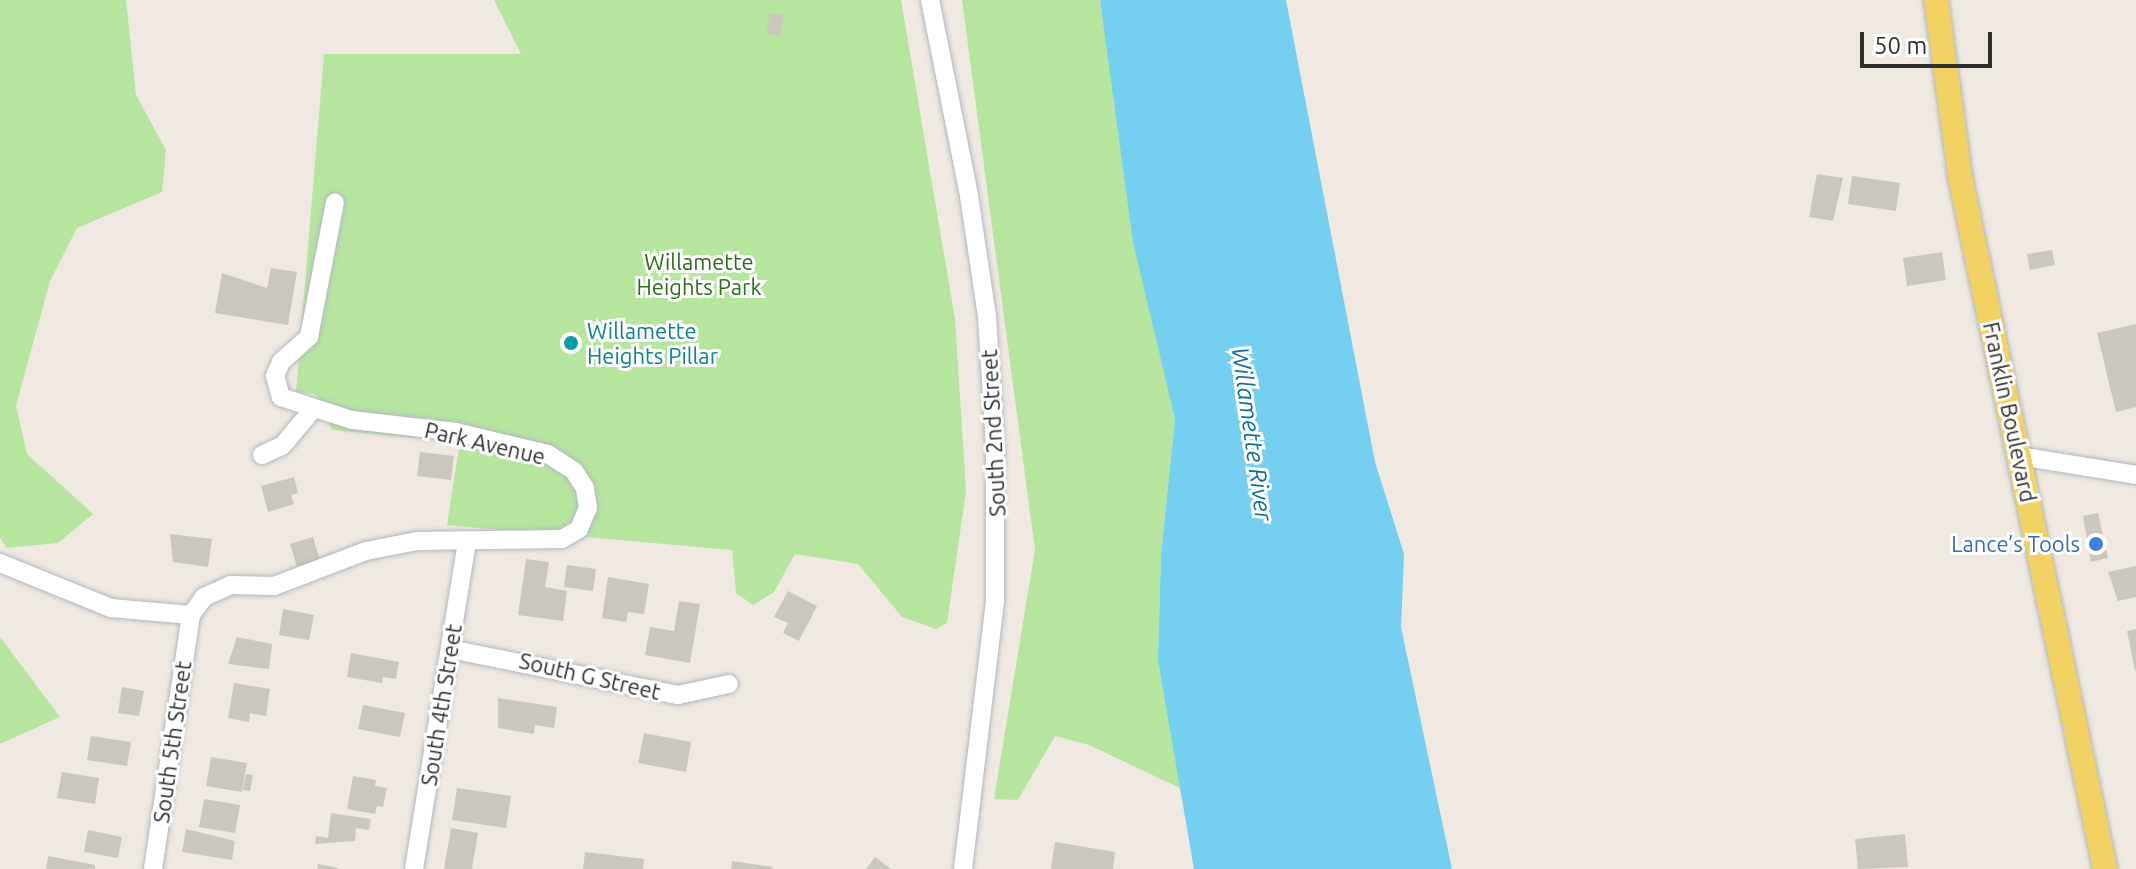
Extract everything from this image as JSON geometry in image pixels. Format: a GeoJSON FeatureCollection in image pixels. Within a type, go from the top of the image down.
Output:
{"type":"FeatureCollection","features":[{"type":"Feature","properties":{"kind":"main road","name":"Franklin Boulevard"},"geometry":{"type":"LineString","coordinates":[[1936,0],[1960,176],[2105,869]]}},
{"type":"Feature","properties":{"kind":"street","name":"South 2nd Street"},"geometry":{"type":"LineString","coordinates":[[930,0],[978,256],[995,448],[994,617],[963,869]]}},
{"type":"Feature","properties":{"kind":"street"},"geometry":{"type":"LineString","coordinates":[[262,455],[283,445],[313,409],[281,397],[275,376],[281,362],[309,337],[335,202]]}},
{"type":"Feature","properties":{"kind":"street","name":"Park Avenue"},"geometry":{"type":"LineString","coordinates":[[313,409],[352,420],[456,432],[548,454],[574,471],[585,488],[588,508],[579,529],[562,539],[467,540]]}},
{"type":"Feature","properties":{"kind":"street"},"geometry":{"type":"LineString","coordinates":[[2019,456],[2136,475]]}},
{"type":"Feature","properties":{"kind":"street"},"geometry":{"type":"LineString","coordinates":[[0,563],[111,608],[191,615],[204,597],[231,585],[274,586],[366,551],[417,541],[467,540]]}},
{"type":"Feature","properties":{"kind":"street","name":"South 4th Street"},"geometry":{"type":"LineString","coordinates":[[414,869],[467,540]]}},
{"type":"Feature","properties":{"kind":"street","name":"South 5th Street"},"geometry":{"type":"LineString","coordinates":[[153,869],[191,615]]}},
{"type":"Feature","properties":{"kind":"street","name":"South G Street"},"geometry":{"type":"LineString","coordinates":[[450,649],[522,660],[649,692],[691,694],[729,684]]}},
{"type":"Feature","properties":{"kind":"green space"},"geometry":{"type":"Polygon","coordinates":[[[0,0],[126,0],[136,95],[166,150],[162,192],[77,228],[50,281],[16,406],[27,454],[93,514],[58,543],[6,548],[0,537],[0,0]]]}},
{"type":"Feature","properties":{"kind":"green space","name":"Willamette Heights Park"},"geometry":{"type":"Polygon","coordinates":[[[494,0],[901,0],[955,319],[966,491],[947,623],[936,629],[902,617],[858,564],[795,554],[774,592],[753,605],[736,593],[732,550],[447,525],[460,442],[332,430],[315,394],[296,392],[324,54],[521,54],[494,0]]]}},
{"type":"Feature","properties":{"kind":"green space"},"geometry":{"type":"Polygon","coordinates":[[[962,0],[1100,0],[1175,419],[1161,554],[1158,660],[1182,789],[1089,745],[1055,736],[1018,800],[994,799],[1035,550],[962,0]]]}},
{"type":"Feature","properties":{"kind":"green space"},"geometry":{"type":"Polygon","coordinates":[[[0,637],[60,717],[0,744],[0,637]]]}},
{"type":"Feature","properties":{"kind":"water","name":"Willamette River"},"geometry":{"type":"Polygon","coordinates":[[[1100,0],[1286,0],[1375,462],[1404,554],[1401,627],[1452,869],[1194,869],[1158,660],[1161,554],[1175,419],[1133,242],[1100,0]]]}},
{"type":"Feature","properties":{"kind":"building"},"geometry":{"type":"Polygon","coordinates":[[[770,13],[784,15],[780,36],[766,33],[770,13]]]}},
{"type":"Feature","properties":{"kind":"building"},"geometry":{"type":"Polygon","coordinates":[[[1817,174],[1843,178],[1833,221],[1809,217],[1817,174]]]}},
{"type":"Feature","properties":{"kind":"building"},"geometry":{"type":"Polygon","coordinates":[[[1852,176],[1900,183],[1896,211],[1848,204],[1852,176]]]}},
{"type":"Feature","properties":{"kind":"building"},"geometry":{"type":"Polygon","coordinates":[[[2052,250],[2055,265],[2030,270],[2027,254],[2052,250]]]}},
{"type":"Feature","properties":{"kind":"building"},"geometry":{"type":"Polygon","coordinates":[[[1942,252],[1946,280],[1907,286],[1903,258],[1942,252]]]}},
{"type":"Feature","properties":{"kind":"building"},"geometry":{"type":"Polygon","coordinates":[[[271,268],[297,272],[288,325],[215,313],[222,273],[267,288],[271,268]]]}},
{"type":"Feature","properties":{"kind":"building"},"geometry":{"type":"Polygon","coordinates":[[[2136,324],[2136,407],[2116,412],[2097,333],[2136,324]]]}},
{"type":"Feature","properties":{"kind":"building"},"geometry":{"type":"Polygon","coordinates":[[[420,452],[454,456],[451,480],[417,476],[420,452]]]}},
{"type":"Feature","properties":{"kind":"building"},"geometry":{"type":"Polygon","coordinates":[[[294,477],[298,493],[291,495],[294,504],[268,512],[261,486],[294,477]]]}},
{"type":"Feature","properties":{"kind":"building","name":"Lance’s Tools"},"geometry":{"type":"Polygon","coordinates":[[[2098,513],[2108,558],[2091,562],[2083,516],[2098,513]]]}},
{"type":"Feature","properties":{"kind":"building"},"geometry":{"type":"Polygon","coordinates":[[[170,534],[212,539],[208,567],[173,562],[170,534]]]}},
{"type":"Feature","properties":{"kind":"building"},"geometry":{"type":"Polygon","coordinates":[[[313,537],[320,560],[297,567],[290,544],[313,537]]]}},
{"type":"Feature","properties":{"kind":"building"},"geometry":{"type":"Polygon","coordinates":[[[526,559],[549,562],[545,587],[567,591],[563,621],[518,615],[526,559]]]}},
{"type":"Feature","properties":{"kind":"building"},"geometry":{"type":"Polygon","coordinates":[[[567,565],[596,569],[593,591],[564,587],[567,565]]]}},
{"type":"Feature","properties":{"kind":"building"},"geometry":{"type":"Polygon","coordinates":[[[2136,566],[2136,597],[2118,601],[2108,572],[2136,566]]]}},
{"type":"Feature","properties":{"kind":"building"},"geometry":{"type":"Polygon","coordinates":[[[608,577],[649,584],[644,614],[628,612],[626,622],[602,618],[608,577]]]}},
{"type":"Feature","properties":{"kind":"building"},"geometry":{"type":"Polygon","coordinates":[[[788,591],[817,606],[799,641],[783,633],[788,623],[774,617],[788,591]]]}},
{"type":"Feature","properties":{"kind":"building"},"geometry":{"type":"Polygon","coordinates":[[[679,601],[700,604],[690,663],[645,655],[650,627],[674,631],[679,601]]]}},
{"type":"Feature","properties":{"kind":"building"},"geometry":{"type":"Polygon","coordinates":[[[283,609],[314,615],[309,640],[279,635],[283,609]]]}},
{"type":"Feature","properties":{"kind":"building"},"geometry":{"type":"Polygon","coordinates":[[[2136,629],[2136,671],[2135,671],[2127,631],[2136,629]]]}},
{"type":"Feature","properties":{"kind":"building"},"geometry":{"type":"Polygon","coordinates":[[[237,637],[272,644],[269,669],[228,664],[237,637]]]}},
{"type":"Feature","properties":{"kind":"building"},"geometry":{"type":"Polygon","coordinates":[[[351,653],[399,662],[396,679],[383,677],[382,683],[347,677],[351,653]]]}},
{"type":"Feature","properties":{"kind":"building"},"geometry":{"type":"Polygon","coordinates":[[[234,683],[270,689],[266,716],[250,713],[249,722],[228,718],[234,683]]]}},
{"type":"Feature","properties":{"kind":"building"},"geometry":{"type":"Polygon","coordinates":[[[122,687],[144,691],[139,716],[118,713],[122,687]]]}},
{"type":"Feature","properties":{"kind":"building"},"geometry":{"type":"Polygon","coordinates":[[[498,698],[557,707],[554,728],[535,725],[534,734],[498,728],[498,698]]]}},
{"type":"Feature","properties":{"kind":"building"},"geometry":{"type":"Polygon","coordinates":[[[363,705],[405,713],[400,737],[358,729],[363,705]]]}},
{"type":"Feature","properties":{"kind":"building"},"geometry":{"type":"Polygon","coordinates":[[[644,733],[691,742],[686,772],[638,763],[644,733]]]}},
{"type":"Feature","properties":{"kind":"building"},"geometry":{"type":"Polygon","coordinates":[[[91,736],[131,742],[127,766],[87,760],[91,736]]]}},
{"type":"Feature","properties":{"kind":"building"},"geometry":{"type":"Polygon","coordinates":[[[211,757],[247,763],[242,792],[206,786],[211,757]]]}},
{"type":"Feature","properties":{"kind":"building"},"geometry":{"type":"Polygon","coordinates":[[[62,772],[99,778],[95,804],[57,798],[62,772]]]}},
{"type":"Feature","properties":{"kind":"building"},"geometry":{"type":"Polygon","coordinates":[[[246,774],[253,775],[250,791],[243,790],[246,774]]]}},
{"type":"Feature","properties":{"kind":"building"},"geometry":{"type":"Polygon","coordinates":[[[353,776],[376,780],[375,786],[387,788],[383,807],[377,806],[375,814],[347,809],[353,776]]]}},
{"type":"Feature","properties":{"kind":"building"},"geometry":{"type":"Polygon","coordinates":[[[457,788],[511,796],[506,828],[452,820],[457,788]]]}},
{"type":"Feature","properties":{"kind":"building"},"geometry":{"type":"Polygon","coordinates":[[[204,799],[240,805],[235,833],[199,827],[204,799]]]}},
{"type":"Feature","properties":{"kind":"building"},"geometry":{"type":"Polygon","coordinates":[[[331,813],[371,819],[369,830],[356,828],[355,841],[315,844],[316,836],[328,838],[331,813]]]}},
{"type":"Feature","properties":{"kind":"building"},"geometry":{"type":"Polygon","coordinates":[[[451,828],[478,833],[472,869],[444,869],[451,828]]]}},
{"type":"Feature","properties":{"kind":"building"},"geometry":{"type":"Polygon","coordinates":[[[186,829],[235,841],[232,860],[182,852],[186,829]]]}},
{"type":"Feature","properties":{"kind":"building"},"geometry":{"type":"Polygon","coordinates":[[[88,830],[122,837],[118,858],[84,852],[88,830]]]}},
{"type":"Feature","properties":{"kind":"building"},"geometry":{"type":"Polygon","coordinates":[[[1905,834],[1908,867],[1858,869],[1855,839],[1905,834]]]}},
{"type":"Feature","properties":{"kind":"building"},"geometry":{"type":"Polygon","coordinates":[[[1055,842],[1115,852],[1113,869],[1051,869],[1055,842]]]}},
{"type":"Feature","properties":{"kind":"building"},"geometry":{"type":"Polygon","coordinates":[[[585,852],[644,859],[643,869],[583,869],[585,852]]]}},
{"type":"Feature","properties":{"kind":"building"},"geometry":{"type":"Polygon","coordinates":[[[48,856],[95,865],[95,869],[46,869],[48,856]]]}},
{"type":"Feature","properties":{"kind":"building"},"geometry":{"type":"Polygon","coordinates":[[[875,857],[891,869],[866,869],[875,857]]]}},
{"type":"Feature","properties":{"kind":"building"},"geometry":{"type":"Polygon","coordinates":[[[732,861],[772,867],[772,869],[731,869],[732,861]]]}},
{"type":"Feature","properties":{"kind":"building"},"geometry":{"type":"Polygon","coordinates":[[[318,864],[338,868],[338,869],[317,869],[318,864]]]}},
{"type":"Feature","properties":{"kind":"place","name":"Willamette Heights Pillar"},"geometry":{"type":"Point","coordinates":[571,343]}},
{"type":"Feature","properties":{"kind":"place","name":"Lance’s Tools"},"geometry":{"type":"Point","coordinates":[2096,544]}}]}
